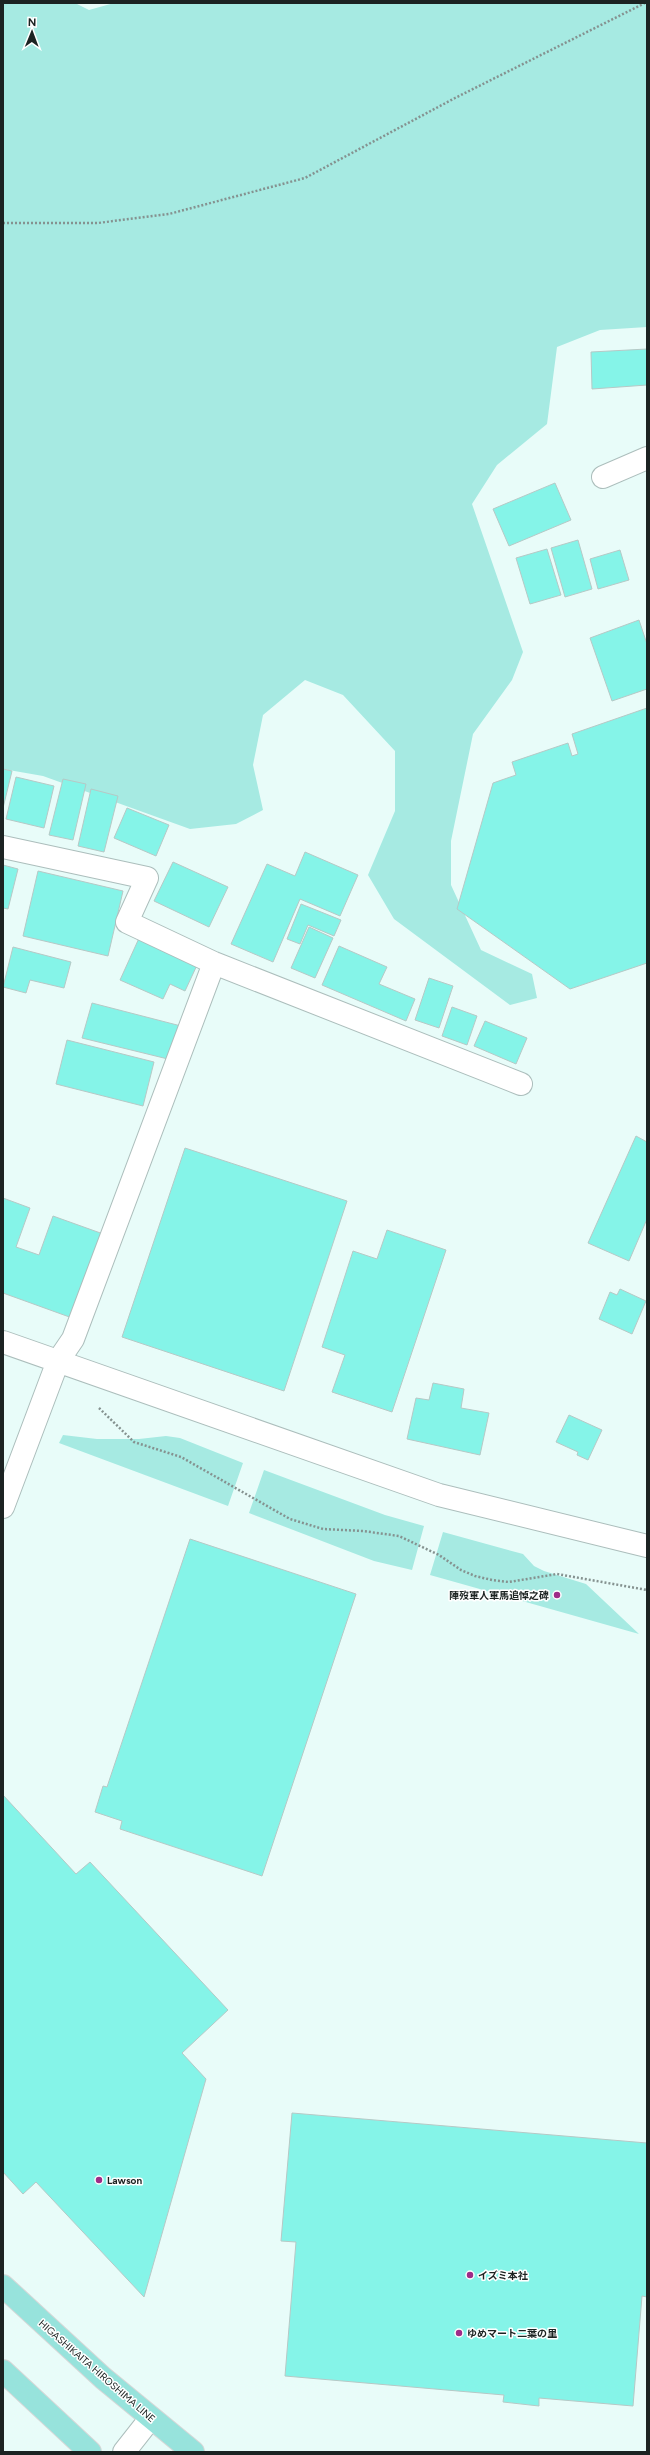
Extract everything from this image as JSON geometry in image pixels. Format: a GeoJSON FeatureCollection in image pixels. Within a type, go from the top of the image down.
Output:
{"type":"FeatureCollection","features":[{"type":"Feature","properties":{"kind":"main road","name":"HIGASHIKAITA HIROSHIMA LINE"},"geometry":{"type":"LineString","coordinates":[[3,2286],[150,2419],[194,2452]]}},
{"type":"Feature","properties":{"kind":"main road"},"geometry":{"type":"LineString","coordinates":[[3,2371],[90,2452]]}},
{"type":"Feature","properties":{"kind":"street"},"geometry":{"type":"LineString","coordinates":[[603,478],[647,458]]}},
{"type":"Feature","properties":{"kind":"street"},"geometry":{"type":"LineString","coordinates":[[3,847],[147,878],[127,922],[214,963],[521,1084]]}},
{"type":"Feature","properties":{"kind":"street"},"geometry":{"type":"LineString","coordinates":[[3,1507],[58,1361],[73,1339],[214,963]]}},
{"type":"Feature","properties":{"kind":"street"},"geometry":{"type":"LineString","coordinates":[[3,1342],[439,1495],[647,1546]]}},
{"type":"Feature","properties":{"kind":"street"},"geometry":{"type":"LineString","coordinates":[[124,2452],[150,2419]]}},
{"type":"Feature","properties":{"kind":"path"},"geometry":{"type":"LineString","coordinates":[[3,223],[98,223],[169,214],[305,178],[455,98],[645,3]]}},
{"type":"Feature","properties":{"kind":"path"},"geometry":{"type":"LineString","coordinates":[[97,1406],[134,1442],[188,1460],[290,1518],[323,1529],[363,1531],[399,1536],[440,1555],[461,1570],[475,1576],[492,1580],[509,1582],[557,1574],[647,1590]]}},
{"type":"Feature","properties":{"kind":"shaded area"},"geometry":{"type":"Polygon","coordinates":[[[3,3],[75,3],[89,10],[114,3],[647,3],[647,327],[600,330],[557,347],[547,424],[497,465],[472,504],[523,652],[512,680],[473,734],[451,841],[451,885],[481,950],[532,974],[537,998],[510,1005],[394,919],[368,875],[395,811],[395,751],[343,695],[305,680],[263,715],[253,765],[263,810],[236,824],[190,829],[43,776],[3,769],[3,3]]]}},
{"type":"Feature","properties":{"kind":"shaded area"},"geometry":{"type":"Polygon","coordinates":[[[63,1435],[97,1439],[139,1439],[166,1436],[180,1438],[243,1463],[228,1506],[59,1443],[63,1435]]]}},
{"type":"Feature","properties":{"kind":"shaded area"},"geometry":{"type":"Polygon","coordinates":[[[264,1470],[385,1515],[424,1526],[412,1570],[374,1561],[249,1513],[264,1470]]]}},
{"type":"Feature","properties":{"kind":"shaded area"},"geometry":{"type":"Polygon","coordinates":[[[443,1532],[523,1554],[534,1566],[544,1571],[586,1584],[639,1634],[430,1575],[443,1532]]]}},
{"type":"Feature","properties":{"kind":"building"},"geometry":{"type":"Polygon","coordinates":[[[647,349],[647,385],[592,389],[591,352],[647,349]]]}},
{"type":"Feature","properties":{"kind":"building"},"geometry":{"type":"Polygon","coordinates":[[[555,483],[571,520],[509,546],[493,509],[555,483]]]}},
{"type":"Feature","properties":{"kind":"building"},"geometry":{"type":"Polygon","coordinates":[[[578,540],[592,589],[565,597],[551,548],[578,540]]]}},
{"type":"Feature","properties":{"kind":"building"},"geometry":{"type":"Polygon","coordinates":[[[547,549],[561,595],[530,604],[516,558],[547,549]]]}},
{"type":"Feature","properties":{"kind":"building"},"geometry":{"type":"Polygon","coordinates":[[[620,550],[629,580],[598,589],[590,559],[620,550]]]}},
{"type":"Feature","properties":{"kind":"building"},"geometry":{"type":"Polygon","coordinates":[[[639,620],[647,644],[647,689],[612,701],[590,638],[639,620]]]}},
{"type":"Feature","properties":{"kind":"building"},"geometry":{"type":"Polygon","coordinates":[[[647,708],[647,963],[570,989],[457,909],[493,783],[516,775],[512,762],[568,743],[572,756],[578,754],[572,734],[647,708]]]}},
{"type":"Feature","properties":{"kind":"building"},"geometry":{"type":"Polygon","coordinates":[[[3,769],[12,771],[3,808],[3,769]]]}},
{"type":"Feature","properties":{"kind":"building"},"geometry":{"type":"Polygon","coordinates":[[[16,777],[54,786],[44,828],[6,819],[16,777]]]}},
{"type":"Feature","properties":{"kind":"building"},"geometry":{"type":"Polygon","coordinates":[[[63,779],[86,784],[73,840],[49,835],[63,779]]]}},
{"type":"Feature","properties":{"kind":"building"},"geometry":{"type":"Polygon","coordinates":[[[91,789],[118,796],[104,852],[78,846],[91,789]]]}},
{"type":"Feature","properties":{"kind":"building"},"geometry":{"type":"Polygon","coordinates":[[[127,808],[169,825],[156,856],[114,838],[127,808]]]}},
{"type":"Feature","properties":{"kind":"building"},"geometry":{"type":"Polygon","coordinates":[[[305,852],[358,875],[340,916],[300,899],[273,962],[231,944],[267,864],[295,876],[305,852]]]}},
{"type":"Feature","properties":{"kind":"building"},"geometry":{"type":"Polygon","coordinates":[[[173,862],[228,887],[209,927],[154,901],[173,862]]]}},
{"type":"Feature","properties":{"kind":"building"},"geometry":{"type":"Polygon","coordinates":[[[3,865],[18,869],[8,909],[3,908],[3,865]]]}},
{"type":"Feature","properties":{"kind":"building"},"geometry":{"type":"Polygon","coordinates":[[[38,871],[123,891],[108,956],[23,936],[38,871]]]}},
{"type":"Feature","properties":{"kind":"building"},"geometry":{"type":"Polygon","coordinates":[[[301,904],[341,920],[334,936],[308,925],[300,944],[287,939],[301,904]]]}},
{"type":"Feature","properties":{"kind":"building"},"geometry":{"type":"Polygon","coordinates":[[[309,927],[333,938],[315,978],[291,968],[309,927]]]}},
{"type":"Feature","properties":{"kind":"building"},"geometry":{"type":"Polygon","coordinates":[[[140,936],[198,963],[185,991],[170,984],[163,999],[120,980],[140,936]]]}},
{"type":"Feature","properties":{"kind":"building"},"geometry":{"type":"Polygon","coordinates":[[[339,946],[387,967],[379,984],[415,999],[406,1021],[322,985],[339,946]]]}},
{"type":"Feature","properties":{"kind":"building"},"geometry":{"type":"Polygon","coordinates":[[[13,947],[71,962],[64,988],[30,980],[26,993],[3,987],[13,947]]]}},
{"type":"Feature","properties":{"kind":"building"},"geometry":{"type":"Polygon","coordinates":[[[429,978],[453,986],[439,1028],[415,1020],[429,978]]]}},
{"type":"Feature","properties":{"kind":"building"},"geometry":{"type":"Polygon","coordinates":[[[92,1003],[181,1026],[172,1060],[82,1038],[92,1003]]]}},
{"type":"Feature","properties":{"kind":"building"},"geometry":{"type":"Polygon","coordinates":[[[452,1007],[477,1016],[467,1045],[442,1036],[452,1007]]]}},
{"type":"Feature","properties":{"kind":"building"},"geometry":{"type":"Polygon","coordinates":[[[485,1021],[527,1038],[516,1064],[474,1046],[485,1021]]]}},
{"type":"Feature","properties":{"kind":"building"},"geometry":{"type":"Polygon","coordinates":[[[67,1040],[154,1062],[143,1106],[56,1084],[67,1040]]]}},
{"type":"Feature","properties":{"kind":"building"},"geometry":{"type":"Polygon","coordinates":[[[636,1136],[647,1142],[647,1219],[629,1261],[588,1243],[636,1136]]]}},
{"type":"Feature","properties":{"kind":"building"},"geometry":{"type":"Polygon","coordinates":[[[185,1148],[347,1201],[284,1391],[122,1337],[185,1148]]]}},
{"type":"Feature","properties":{"kind":"building"},"geometry":{"type":"Polygon","coordinates":[[[3,1198],[30,1208],[16,1247],[39,1255],[53,1216],[106,1235],[75,1319],[3,1293],[3,1198]]]}},
{"type":"Feature","properties":{"kind":"building"},"geometry":{"type":"Polygon","coordinates":[[[387,1230],[446,1250],[392,1412],[332,1392],[345,1355],[322,1347],[353,1251],[377,1259],[387,1230]]]}},
{"type":"Feature","properties":{"kind":"building"},"geometry":{"type":"Polygon","coordinates":[[[620,1289],[646,1301],[632,1334],[599,1319],[610,1292],[617,1295],[620,1289]]]}},
{"type":"Feature","properties":{"kind":"building"},"geometry":{"type":"Polygon","coordinates":[[[433,1383],[464,1389],[461,1408],[489,1413],[480,1455],[407,1439],[416,1398],[429,1400],[433,1383]]]}},
{"type":"Feature","properties":{"kind":"building"},"geometry":{"type":"Polygon","coordinates":[[[569,1415],[602,1430],[588,1460],[577,1455],[578,1452],[556,1442],[569,1415]]]}},
{"type":"Feature","properties":{"kind":"building"},"geometry":{"type":"Polygon","coordinates":[[[190,1539],[356,1594],[262,1876],[120,1829],[122,1821],[95,1812],[103,1786],[107,1787],[190,1539]]]}},
{"type":"Feature","properties":{"kind":"building"},"geometry":{"type":"Polygon","coordinates":[[[3,1795],[76,1874],[90,1862],[228,2010],[182,2053],[206,2079],[144,2297],[36,2182],[23,2194],[3,2172],[3,1795]]]}},
{"type":"Feature","properties":{"kind":"building","name":"イズミ本社"},"geometry":{"type":"Polygon","coordinates":[[[292,2113],[647,2143],[647,2297],[642,2296],[633,2406],[539,2398],[539,2406],[503,2402],[504,2395],[285,2376],[296,2242],[281,2241],[292,2113]]]}},
{"type":"Feature","properties":{"kind":"place","name":"陣歿軍人軍馬追悼之碑"},"geometry":{"type":"Point","coordinates":[557,1595]}},
{"type":"Feature","properties":{"kind":"place","name":"Lawson"},"geometry":{"type":"Point","coordinates":[99,2180]}},
{"type":"Feature","properties":{"kind":"place","name":"イズミ本社"},"geometry":{"type":"Point","coordinates":[470,2275]}},
{"type":"Feature","properties":{"kind":"place","name":"ゆめマート二葉の里"},"geometry":{"type":"Point","coordinates":[459,2333]}}]}
